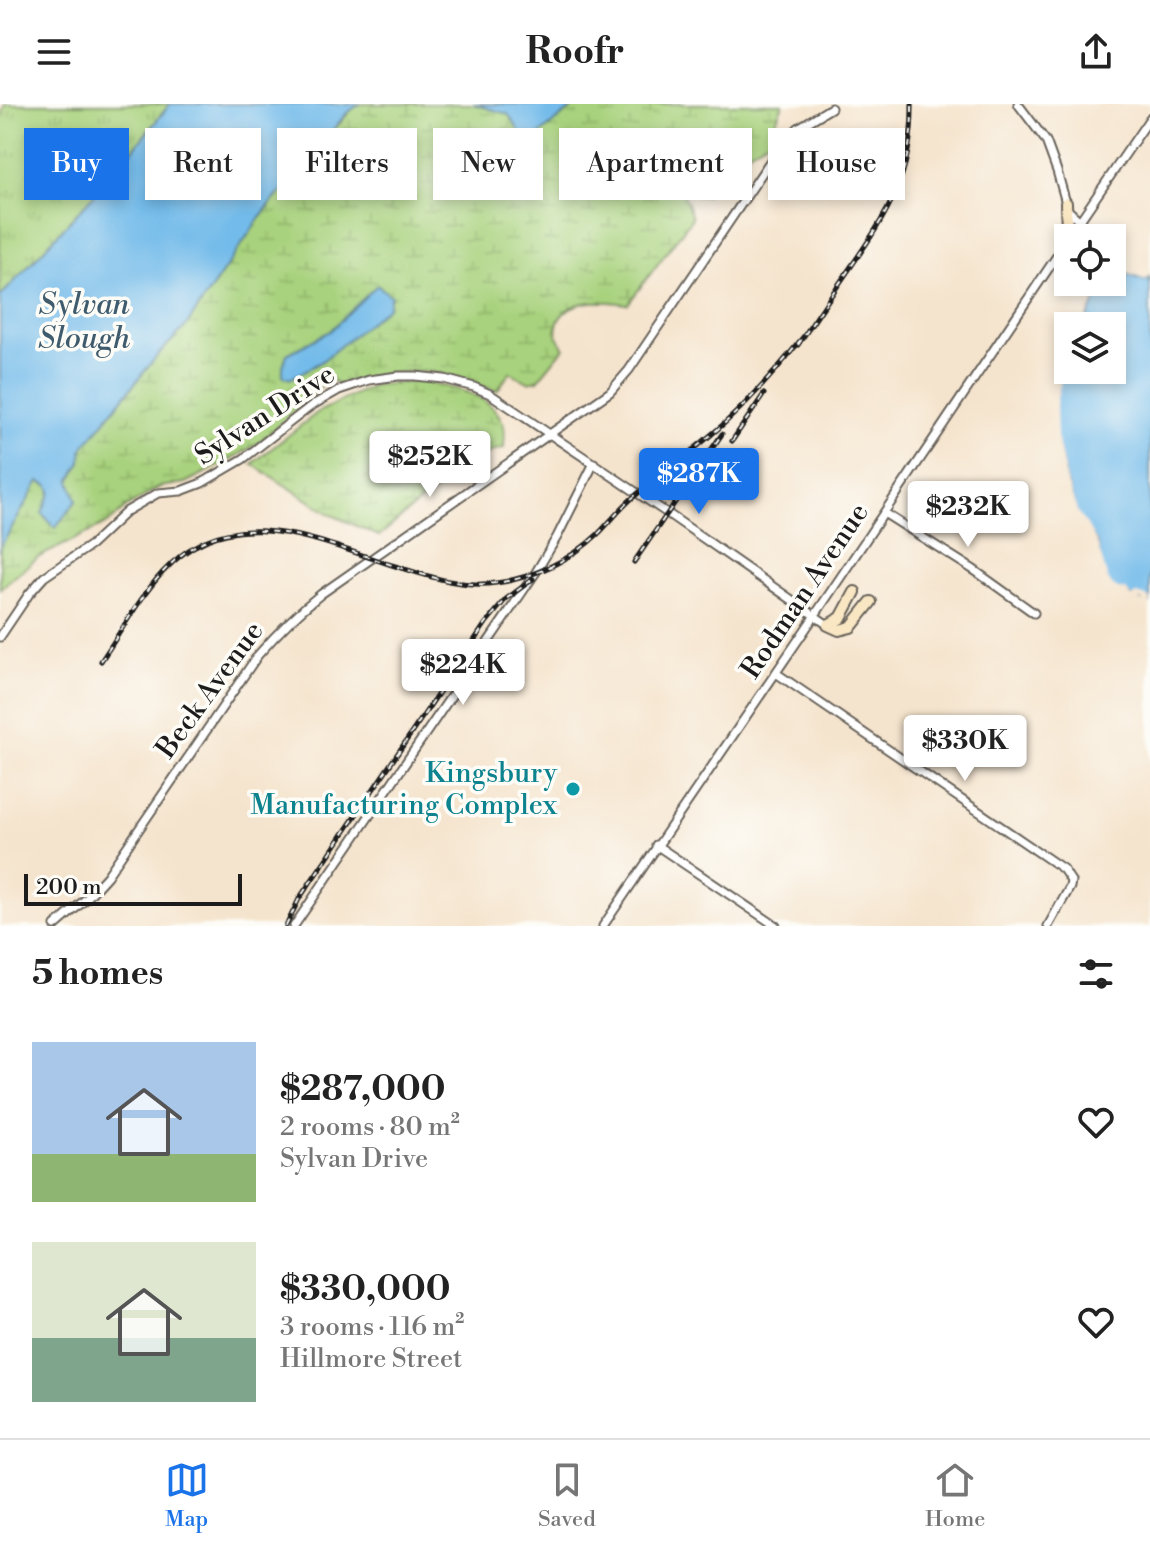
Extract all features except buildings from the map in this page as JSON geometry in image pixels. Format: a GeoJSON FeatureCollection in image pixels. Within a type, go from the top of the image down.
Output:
{"type":"FeatureCollection","features":[{"type":"Feature","properties":{"kind":"street"},"geometry":{"type":"LineString","coordinates":[[1018,104],[1046,141],[1070,213],[1080,221]]}},
{"type":"Feature","properties":{"kind":"street","name":"Beck Avenue"},"geometry":{"type":"LineString","coordinates":[[55,926],[107,876],[258,655],[291,618],[602,399],[619,382],[779,148],[798,128],[831,108]]}},
{"type":"Feature","properties":{"kind":"street","name":"Rodman Avenue"},"geometry":{"type":"LineString","coordinates":[[1078,224],[1150,118]]}},
{"type":"Feature","properties":{"kind":"street"},"geometry":{"type":"LineString","coordinates":[[1066,203],[1067,224]]}},
{"type":"Feature","properties":{"kind":"street","name":"Rodman Avenue"},"geometry":{"type":"LineString","coordinates":[[603,926],[1054,260]]}},
{"type":"Feature","properties":{"kind":"street","name":"Sylvan Drive"},"geometry":{"type":"LineString","coordinates":[[0,637],[44,577],[91,545],[127,511],[158,493],[181,491],[202,483],[254,451],[311,406],[353,384],[398,376],[444,379],[490,394],[828,625]]}},
{"type":"Feature","properties":{"kind":"street"},"geometry":{"type":"LineString","coordinates":[[294,926],[536,572],[594,463]]}},
{"type":"Feature","properties":{"kind":"street"},"geometry":{"type":"LineString","coordinates":[[884,513],[974,570],[1034,613]]}},
{"type":"Feature","properties":{"kind":"street"},"geometry":{"type":"LineString","coordinates":[[828,625],[841,618],[855,592]]}},
{"type":"Feature","properties":{"kind":"street"},"geometry":{"type":"LineString","coordinates":[[828,625],[839,630],[851,627],[871,602]]}},
{"type":"Feature","properties":{"kind":"street"},"geometry":{"type":"LineString","coordinates":[[776,673],[1063,869],[1071,881],[1070,887],[1048,926]]}},
{"type":"Feature","properties":{"kind":"street"},"geometry":{"type":"LineString","coordinates":[[656,845],[776,926]]}},
{"type":"Feature","properties":{"kind":"green space"},"geometry":{"type":"Polygon","coordinates":[[[5,104],[170,104],[151,128],[145,128],[145,135],[129,155],[129,128],[24,128],[24,200],[89,200],[0,297],[0,120],[5,104]]]}},
{"type":"Feature","properties":{"kind":"green space"},"geometry":{"type":"Polygon","coordinates":[[[356,104],[783,104],[773,128],[768,128],[768,140],[752,150],[752,128],[559,128],[559,200],[686,200],[692,218],[628,304],[582,303],[566,311],[556,330],[564,348],[538,380],[528,382],[510,372],[497,391],[430,372],[390,374],[339,386],[330,378],[260,442],[185,483],[160,487],[125,508],[110,522],[37,558],[0,589],[0,517],[185,327],[277,197],[277,200],[417,200],[417,128],[336,128],[356,104]]]}},
{"type":"Feature","properties":{"kind":"green space"},"geometry":{"type":"Polygon","coordinates":[[[422,381],[457,389],[489,404],[503,423],[504,448],[492,451],[421,501],[379,536],[332,515],[252,464],[318,412],[374,385],[422,381]]]}},
{"type":"Feature","properties":{"kind":"water","name":"Sylvan Slough"},"geometry":{"type":"Polygon","coordinates":[[[170,104],[360,104],[334,128],[277,128],[277,196],[186,326],[157,356],[82,449],[81,462],[70,481],[77,500],[55,528],[42,513],[51,492],[49,486],[39,481],[0,548],[0,297],[89,200],[129,200],[129,155],[145,135],[145,200],[261,200],[261,128],[151,128],[170,104]]]}},
{"type":"Feature","properties":{"kind":"water"},"geometry":{"type":"Polygon","coordinates":[[[473,104],[577,104],[543,132],[543,128],[517,128],[508,114],[473,104]]]}},
{"type":"Feature","properties":{"kind":"water"},"geometry":{"type":"Polygon","coordinates":[[[1126,274],[1146,281],[1150,277],[1150,603],[1114,590],[1106,582],[1097,543],[1077,514],[1055,434],[1055,401],[1059,384],[1126,384],[1126,312],[1090,312],[1098,296],[1126,296],[1126,274]]]}},
{"type":"Feature","properties":{"kind":"water"},"geometry":{"type":"Polygon","coordinates":[[[377,285],[391,296],[388,307],[321,362],[290,379],[283,376],[287,354],[330,331],[377,285]]]}},
{"type":"Feature","properties":{"kind":"pier"},"geometry":{"type":"Polygon","coordinates":[[[1060,384],[1056,405],[1057,436],[1066,480],[1078,513],[1097,543],[1108,580],[1132,597],[1137,594],[1147,597],[1150,607],[1141,600],[1132,600],[1105,586],[1093,541],[1073,514],[1054,443],[1052,408],[1055,386],[1060,384]]]}},
{"type":"Feature","properties":{"kind":"railway"},"geometry":{"type":"LineString","coordinates":[[798,345],[876,229],[896,192],[908,151],[912,104]]}},
{"type":"Feature","properties":{"kind":"railway"},"geometry":{"type":"LineString","coordinates":[[101,661],[163,572],[189,549],[217,536],[245,531],[305,537],[432,577],[470,584],[510,581],[551,566],[576,552],[598,534],[631,499],[724,423],[760,388],[803,337]]}},
{"type":"Feature","properties":{"kind":"railway"},"geometry":{"type":"LineString","coordinates":[[732,441],[764,394]]}},
{"type":"Feature","properties":{"kind":"railway"},"geometry":{"type":"LineString","coordinates":[[634,562],[722,434]]}},
{"type":"Feature","properties":{"kind":"railway"},"geometry":{"type":"LineString","coordinates":[[286,926],[299,899],[486,623],[506,599],[533,579]]}},
{"type":"Feature","properties":{"kind":"place","name":"Kingsbury Manufacturing Complex"},"geometry":{"type":"Point","coordinates":[573,789]}}]}
